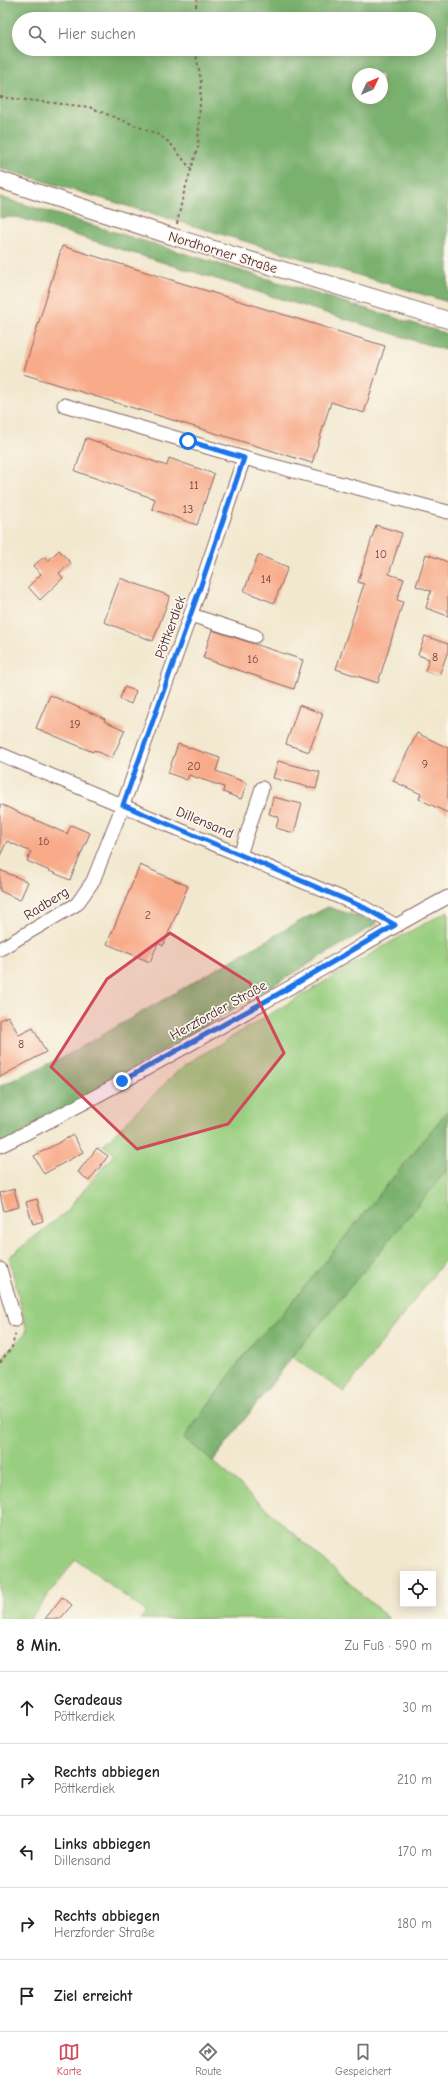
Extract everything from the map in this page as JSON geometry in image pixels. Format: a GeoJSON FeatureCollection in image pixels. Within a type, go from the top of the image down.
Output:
{"type":"FeatureCollection","features":[{"type":"Feature","properties":{"kind":"main road","name":"Nordhorner Straße"},"geometry":{"type":"LineString","coordinates":[[0,180],[174,237],[448,320]]}},
{"type":"Feature","properties":{"kind":"street"},"geometry":{"type":"LineString","coordinates":[[64,405],[244,458],[448,512]]}},
{"type":"Feature","properties":{"kind":"street","name":"Pöttkerdiek"},"geometry":{"type":"LineString","coordinates":[[123,805],[191,615],[244,458]]}},
{"type":"Feature","properties":{"kind":"street"},"geometry":{"type":"LineString","coordinates":[[191,615],[255,636]]}},
{"type":"Feature","properties":{"kind":"street","name":"Dillensand"},"geometry":{"type":"LineString","coordinates":[[0,754],[363,907],[395,925]]}},
{"type":"Feature","properties":{"kind":"street"},"geometry":{"type":"LineString","coordinates":[[240,855],[262,788]]}},
{"type":"Feature","properties":{"kind":"street","name":"Radberg"},"geometry":{"type":"LineString","coordinates":[[0,949],[77,904],[85,895],[93,881],[123,805]]}},
{"type":"Feature","properties":{"kind":"street","name":"Herzforder Straße"},"geometry":{"type":"LineString","coordinates":[[0,1146],[122,1081],[280,993],[395,925],[448,897]]}},
{"type":"Feature","properties":{"kind":"street"},"geometry":{"type":"LineString","coordinates":[[0,1269],[15,1320]]}},
{"type":"Feature","properties":{"kind":"path"},"geometry":{"type":"LineString","coordinates":[[195,12],[197,0]]}},
{"type":"Feature","properties":{"kind":"path"},"geometry":{"type":"LineString","coordinates":[[174,237],[198,147],[201,81],[196,56]]}},
{"type":"Feature","properties":{"kind":"path"},"geometry":{"type":"LineString","coordinates":[[0,97],[89,107],[159,135],[170,143],[191,169]]}},
{"type":"Feature","properties":{"kind":"path"},"geometry":{"type":"LineString","coordinates":[[0,1362],[12,1347],[16,1335],[15,1320]]}},
{"type":"Feature","properties":{"kind":"highlighted area"},"geometry":{"type":"Polygon","coordinates":[[[170,933],[250,983],[284,1053],[228,1124],[137,1149],[51,1067],[107,979],[170,933]]]}},
{"type":"Feature","properties":{"kind":"green space"},"geometry":{"type":"Polygon","coordinates":[[[0,0],[448,0],[448,302],[0,168],[0,0]]]}},
{"type":"Feature","properties":{"kind":"green space"},"geometry":{"type":"Polygon","coordinates":[[[0,197],[448,334],[448,351],[17,217],[0,218],[0,197]]]}},
{"type":"Feature","properties":{"kind":"green space"},"geometry":{"type":"Polygon","coordinates":[[[328,907],[378,923],[22,1134],[0,1145],[0,1086],[67,1055],[302,920],[328,907]]]}},
{"type":"Feature","properties":{"kind":"green space"},"geometry":{"type":"Polygon","coordinates":[[[448,911],[448,1110],[285,1311],[254,1342],[184,1438],[213,1461],[389,1619],[140,1619],[146,1612],[76,1559],[30,1619],[0,1619],[0,1360],[27,1331],[9,1257],[66,1212],[114,1154],[103,1145],[183,1066],[398,938],[448,911]]]}},
{"type":"Feature","properties":{"kind":"green space"},"geometry":{"type":"Polygon","coordinates":[[[448,1110],[448,1169],[292,1357],[213,1461],[184,1438],[254,1342],[285,1311],[448,1110]]]}},
{"type":"Feature","properties":{"kind":"green space"},"geometry":{"type":"Polygon","coordinates":[[[448,1169],[448,1256],[344,1392],[292,1357],[448,1169]]]}},
{"type":"Feature","properties":{"kind":"building"},"geometry":{"type":"Polygon","coordinates":[[[62,246],[385,346],[364,413],[331,402],[312,463],[23,374],[62,246]]]}},
{"type":"Feature","properties":{"kind":"building"},"geometry":{"type":"Polygon","coordinates":[[[86,438],[167,466],[169,458],[214,474],[197,525],[152,509],[155,499],[75,471],[86,438]]]}},
{"type":"Feature","properties":{"kind":"building"},"geometry":{"type":"Polygon","coordinates":[[[376,525],[402,533],[389,574],[404,579],[397,600],[403,602],[378,683],[336,669],[364,584],[358,582],[376,525]]]}},
{"type":"Feature","properties":{"kind":"building"},"geometry":{"type":"Polygon","coordinates":[[[59,550],[71,563],[59,573],[63,578],[40,600],[28,587],[41,574],[33,566],[44,557],[48,561],[59,550]]]}},
{"type":"Feature","properties":{"kind":"building"},"geometry":{"type":"Polygon","coordinates":[[[426,554],[448,562],[448,616],[426,608],[431,591],[416,586],[426,554]]]}},
{"type":"Feature","properties":{"kind":"building"},"geometry":{"type":"Polygon","coordinates":[[[258,555],[288,567],[274,603],[244,591],[258,555]]]}},
{"type":"Feature","properties":{"kind":"building"},"geometry":{"type":"Polygon","coordinates":[[[120,578],[170,596],[153,641],[104,622],[120,578]]]}},
{"type":"Feature","properties":{"kind":"building"},"geometry":{"type":"Polygon","coordinates":[[[212,630],[303,660],[294,689],[203,658],[212,630]]]}},
{"type":"Feature","properties":{"kind":"building"},"geometry":{"type":"Polygon","coordinates":[[[425,636],[448,644],[448,651],[439,676],[425,671],[429,659],[418,655],[425,636]]]}},
{"type":"Feature","properties":{"kind":"building"},"geometry":{"type":"Polygon","coordinates":[[[124,687],[136,691],[131,704],[120,699],[124,687]]]}},
{"type":"Feature","properties":{"kind":"building"},"geometry":{"type":"Polygon","coordinates":[[[50,695],[105,719],[104,721],[125,730],[112,758],[94,750],[93,752],[36,728],[50,695]]]}},
{"type":"Feature","properties":{"kind":"building"},"geometry":{"type":"Polygon","coordinates":[[[299,705],[323,714],[309,752],[286,744],[299,705]]]}},
{"type":"Feature","properties":{"kind":"building"},"geometry":{"type":"Polygon","coordinates":[[[417,733],[448,748],[448,813],[419,799],[421,794],[393,781],[417,733]]]}},
{"type":"Feature","properties":{"kind":"building"},"geometry":{"type":"Polygon","coordinates":[[[178,744],[220,758],[216,771],[247,783],[241,799],[223,792],[224,787],[189,775],[187,780],[168,773],[178,744]]]}},
{"type":"Feature","properties":{"kind":"building"},"geometry":{"type":"Polygon","coordinates":[[[278,761],[320,772],[316,789],[273,778],[278,761]]]}},
{"type":"Feature","properties":{"kind":"building"},"geometry":{"type":"Polygon","coordinates":[[[273,797],[302,804],[294,833],[276,828],[279,817],[269,814],[273,797]]]}},
{"type":"Feature","properties":{"kind":"building"},"geometry":{"type":"Polygon","coordinates":[[[0,804],[67,834],[71,825],[90,833],[70,880],[27,861],[31,852],[7,841],[0,856],[0,804]]]}},
{"type":"Feature","properties":{"kind":"building"},"geometry":{"type":"Polygon","coordinates":[[[140,865],[188,886],[163,946],[158,943],[150,962],[107,944],[140,865]]]}},
{"type":"Feature","properties":{"kind":"building"},"geometry":{"type":"Polygon","coordinates":[[[0,870],[28,882],[20,900],[0,891],[0,870]]]}},
{"type":"Feature","properties":{"kind":"building"},"geometry":{"type":"Polygon","coordinates":[[[8,1016],[19,1035],[33,1028],[46,1052],[0,1077],[0,1020],[8,1016]]]}},
{"type":"Feature","properties":{"kind":"building"},"geometry":{"type":"Polygon","coordinates":[[[73,1135],[83,1152],[44,1174],[34,1156],[73,1135]]]}},
{"type":"Feature","properties":{"kind":"building"},"geometry":{"type":"Polygon","coordinates":[[[97,1148],[108,1156],[89,1181],[78,1172],[97,1148]]]}},
{"type":"Feature","properties":{"kind":"building"},"geometry":{"type":"Polygon","coordinates":[[[14,1189],[19,1207],[4,1211],[0,1193],[14,1189]]]}},
{"type":"Feature","properties":{"kind":"building"},"geometry":{"type":"Polygon","coordinates":[[[37,1199],[43,1221],[33,1224],[26,1202],[37,1199]]]}},
{"type":"Feature","properties":{"kind":"building"},"geometry":{"type":"Polygon","coordinates":[[[62,1597],[72,1605],[60,1619],[45,1619],[62,1597]]]}},
{"type":"Feature","properties":{"kind":"route"},"geometry":{"type":"LineString","coordinates":[[122,1081],[280,993],[395,925],[381,915],[363,907],[123,805],[200,588],[244,458],[188,441]]}}]}
